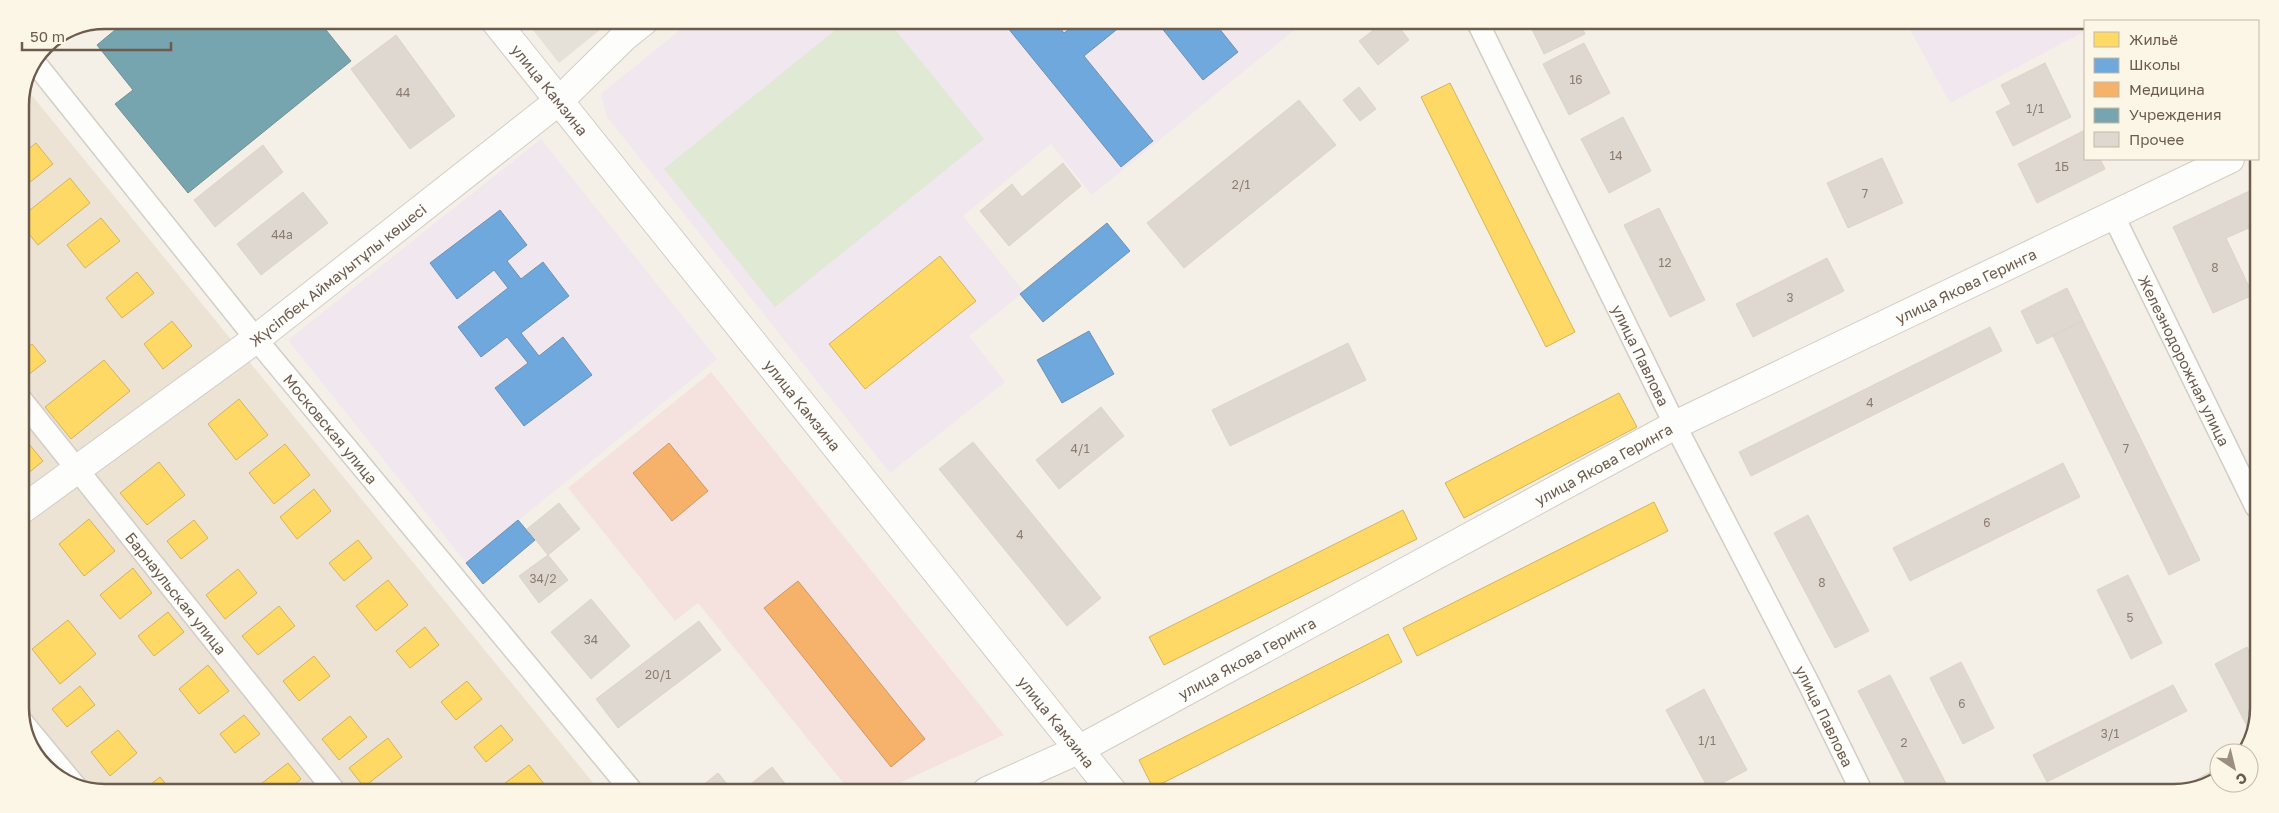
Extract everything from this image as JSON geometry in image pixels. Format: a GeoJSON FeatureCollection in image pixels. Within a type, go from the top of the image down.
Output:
{"type":"FeatureCollection","features":[{"type":"Feature","properties":{"kind":"street","name":"улица Камзина"},"geometry":{"type":"LineString","coordinates":[[502,29],[1106,784]]}},
{"type":"Feature","properties":{"kind":"street","name":"Жүсіпбек Аймауытұлы көшесі"},"geometry":{"type":"LineString","coordinates":[[29,504],[256,339],[560,100],[634,29]]}},
{"type":"Feature","properties":{"kind":"street","name":"улица Павлова"},"geometry":{"type":"LineString","coordinates":[[1481,29],[1675,425],[1810,686],[1858,784]]}},
{"type":"Feature","properties":{"kind":"street","name":"Московская улица"},"geometry":{"type":"LineString","coordinates":[[39,67],[256,339],[626,784]]}},
{"type":"Feature","properties":{"kind":"street","name":"улица Якова Геринга"},"geometry":{"type":"LineString","coordinates":[[1001,784],[1078,750],[1675,425],[2228,160]]}},
{"type":"Feature","properties":{"kind":"street","name":"Железнодорожная улица"},"geometry":{"type":"LineString","coordinates":[[2113,214],[2250,495]]}},
{"type":"Feature","properties":{"kind":"street","name":"Барнаульская улица"},"geometry":{"type":"LineString","coordinates":[[29,409],[329,784]]}},
{"type":"Feature","properties":{"kind":"street"},"geometry":{"type":"LineString","coordinates":[[34,736],[64,773]]}},
{"type":"Feature","properties":{"kind":"shaded area"},"geometry":{"type":"Polygon","coordinates":[[[532,29],[601,29],[559,63],[532,29]]]}},
{"type":"Feature","properties":{"kind":"shaded area"},"geometry":{"type":"Polygon","coordinates":[[[681,29],[1296,29],[1092,195],[1051,144],[963,216],[1024,292],[969,336],[1005,382],[890,473],[607,117],[601,94],[681,29]]]}},
{"type":"Feature","properties":{"kind":"shaded area"},"geometry":{"type":"Polygon","coordinates":[[[1910,29],[2084,29],[2084,32],[1950,103],[1910,29]]]}},
{"type":"Feature","properties":{"kind":"shaded area"},"geometry":{"type":"Polygon","coordinates":[[[30,93],[594,784],[104,784],[90,783],[62,772],[44,755],[35,738],[29,714],[30,93]]]}},
{"type":"Feature","properties":{"kind":"shaded area"},"geometry":{"type":"Polygon","coordinates":[[[541,139],[717,359],[466,563],[288,340],[541,139]]]}},
{"type":"Feature","properties":{"kind":"shaded area"},"geometry":{"type":"Polygon","coordinates":[[[711,372],[1004,735],[897,784],[844,784],[698,603],[675,621],[568,488],[711,372]]]}},
{"type":"Feature","properties":{"kind":"green space"},"geometry":{"type":"Polygon","coordinates":[[[836,29],[895,29],[984,139],[775,307],[664,169],[836,29]]]}},
{"type":"Feature","properties":{"kind":"building: Жильё"},"geometry":{"type":"Polygon","coordinates":[[[1450,83],[1575,332],[1546,347],[1421,97],[1450,83]]]}},
{"type":"Feature","properties":{"kind":"building: Жильё"},"geometry":{"type":"Polygon","coordinates":[[[36,143],[53,164],[29,183],[29,149],[36,143]]]}},
{"type":"Feature","properties":{"kind":"building: Жильё"},"geometry":{"type":"Polygon","coordinates":[[[70,178],[90,203],[38,245],[29,234],[29,211],[70,178]]]}},
{"type":"Feature","properties":{"kind":"building: Жильё"},"geometry":{"type":"Polygon","coordinates":[[[101,218],[120,241],[85,268],[67,245],[101,218]]]}},
{"type":"Feature","properties":{"kind":"building: Жильё"},"geometry":{"type":"Polygon","coordinates":[[[940,256],[976,301],[865,389],[829,344],[940,256]]]}},
{"type":"Feature","properties":{"kind":"building: Жильё"},"geometry":{"type":"Polygon","coordinates":[[[137,272],[154,293],[122,318],[106,298],[137,272]]]}},
{"type":"Feature","properties":{"kind":"building: Жильё"},"geometry":{"type":"Polygon","coordinates":[[[172,321],[192,346],[163,369],[144,344],[172,321]]]}},
{"type":"Feature","properties":{"kind":"building: Жильё"},"geometry":{"type":"Polygon","coordinates":[[[32,344],[46,361],[29,374],[29,346],[32,344]]]}},
{"type":"Feature","properties":{"kind":"building: Жильё"},"geometry":{"type":"Polygon","coordinates":[[[104,360],[130,391],[71,439],[45,407],[104,360]]]}},
{"type":"Feature","properties":{"kind":"building: Жильё"},"geometry":{"type":"Polygon","coordinates":[[[1619,393],[1637,427],[1464,518],[1445,483],[1619,393]]]}},
{"type":"Feature","properties":{"kind":"building: Жильё"},"geometry":{"type":"Polygon","coordinates":[[[239,399],[268,435],[236,460],[208,424],[239,399]]]}},
{"type":"Feature","properties":{"kind":"building: Жильё"},"geometry":{"type":"Polygon","coordinates":[[[29,444],[43,461],[29,473],[29,444]]]}},
{"type":"Feature","properties":{"kind":"building: Жильё"},"geometry":{"type":"Polygon","coordinates":[[[285,444],[310,475],[274,504],[249,473],[285,444]]]}},
{"type":"Feature","properties":{"kind":"building: Жильё"},"geometry":{"type":"Polygon","coordinates":[[[159,462],[185,495],[147,525],[120,493],[159,462]]]}},
{"type":"Feature","properties":{"kind":"building: Жильё"},"geometry":{"type":"Polygon","coordinates":[[[314,489],[331,511],[297,539],[280,517],[314,489]]]}},
{"type":"Feature","properties":{"kind":"building: Жильё"},"geometry":{"type":"Polygon","coordinates":[[[1654,502],[1668,531],[1417,656],[1403,628],[1654,502]]]}},
{"type":"Feature","properties":{"kind":"building: Жильё"},"geometry":{"type":"Polygon","coordinates":[[[1403,510],[1417,539],[1164,665],[1149,637],[1403,510]]]}},
{"type":"Feature","properties":{"kind":"building: Жильё"},"geometry":{"type":"Polygon","coordinates":[[[89,519],[115,551],[84,576],[59,544],[89,519]]]}},
{"type":"Feature","properties":{"kind":"building: Жильё"},"geometry":{"type":"Polygon","coordinates":[[[194,520],[208,538],[181,559],[167,541],[194,520]]]}},
{"type":"Feature","properties":{"kind":"building: Жильё"},"geometry":{"type":"Polygon","coordinates":[[[358,540],[372,558],[344,581],[329,563],[358,540]]]}},
{"type":"Feature","properties":{"kind":"building: Жильё"},"geometry":{"type":"Polygon","coordinates":[[[133,568],[152,593],[120,619],[100,595],[133,568]]]}},
{"type":"Feature","properties":{"kind":"building: Жильё"},"geometry":{"type":"Polygon","coordinates":[[[238,569],[257,593],[225,619],[206,595],[238,569]]]}},
{"type":"Feature","properties":{"kind":"building: Жильё"},"geometry":{"type":"Polygon","coordinates":[[[388,580],[408,605],[376,631],[356,606],[388,580]]]}},
{"type":"Feature","properties":{"kind":"building: Жильё"},"geometry":{"type":"Polygon","coordinates":[[[279,606],[295,626],[258,655],[242,636],[279,606]]]}},
{"type":"Feature","properties":{"kind":"building: Жильё"},"geometry":{"type":"Polygon","coordinates":[[[168,612],[184,632],[154,656],[138,636],[168,612]]]}},
{"type":"Feature","properties":{"kind":"building: Жильё"},"geometry":{"type":"Polygon","coordinates":[[[68,620],[96,654],[60,684],[32,649],[68,620]]]}},
{"type":"Feature","properties":{"kind":"building: Жильё"},"geometry":{"type":"Polygon","coordinates":[[[425,627],[439,645],[410,668],[396,651],[425,627]]]}},
{"type":"Feature","properties":{"kind":"building: Жильё"},"geometry":{"type":"Polygon","coordinates":[[[1388,634],[1402,662],[1161,784],[1151,784],[1139,760],[1388,634]]]}},
{"type":"Feature","properties":{"kind":"building: Жильё"},"geometry":{"type":"Polygon","coordinates":[[[314,656],[330,676],[299,701],[283,681],[314,656]]]}},
{"type":"Feature","properties":{"kind":"building: Жильё"},"geometry":{"type":"Polygon","coordinates":[[[208,665],[229,691],[199,714],[179,689],[208,665]]]}},
{"type":"Feature","properties":{"kind":"building: Жильё"},"geometry":{"type":"Polygon","coordinates":[[[467,681],[482,699],[456,720],[441,702],[467,681]]]}},
{"type":"Feature","properties":{"kind":"building: Жильё"},"geometry":{"type":"Polygon","coordinates":[[[80,686],[95,705],[67,727],[52,709],[80,686]]]}},
{"type":"Feature","properties":{"kind":"building: Жильё"},"geometry":{"type":"Polygon","coordinates":[[[244,715],[260,734],[235,753],[220,734],[244,715]]]}},
{"type":"Feature","properties":{"kind":"building: Жильё"},"geometry":{"type":"Polygon","coordinates":[[[350,716],[367,737],[339,760],[322,739],[350,716]]]}},
{"type":"Feature","properties":{"kind":"building: Жильё"},"geometry":{"type":"Polygon","coordinates":[[[501,725],[513,740],[486,762],[474,747],[501,725]]]}},
{"type":"Feature","properties":{"kind":"building: Жильё"},"geometry":{"type":"Polygon","coordinates":[[[118,730],[137,753],[110,776],[91,752],[118,730]]]}},
{"type":"Feature","properties":{"kind":"building: Жильё"},"geometry":{"type":"Polygon","coordinates":[[[388,738],[402,757],[368,784],[362,784],[349,768],[388,738]]]}},
{"type":"Feature","properties":{"kind":"building: Жильё"},"geometry":{"type":"Polygon","coordinates":[[[288,763],[301,779],[295,784],[261,784],[288,763]]]}},
{"type":"Feature","properties":{"kind":"building: Жильё"},"geometry":{"type":"Polygon","coordinates":[[[529,765],[544,784],[504,784],[529,765]]]}},
{"type":"Feature","properties":{"kind":"building: Жильё"},"geometry":{"type":"Polygon","coordinates":[[[160,777],[166,784],[151,784],[160,777]]]}},
{"type":"Feature","properties":{"kind":"building: Школы"},"geometry":{"type":"Polygon","coordinates":[[[1009,29],[1061,29],[1064,33],[1069,29],[1117,29],[1084,56],[1153,141],[1121,167],[1009,29]]]}},
{"type":"Feature","properties":{"kind":"building: Школы"},"geometry":{"type":"Polygon","coordinates":[[[1163,29],[1220,29],[1238,52],[1203,80],[1163,29]]]}},
{"type":"Feature","properties":{"kind":"building: Школы"},"geometry":{"type":"Polygon","coordinates":[[[500,210],[527,245],[507,261],[521,279],[543,262],[569,296],[521,333],[539,356],[563,337],[592,375],[524,426],[495,388],[528,363],[507,337],[481,357],[458,327],[508,288],[494,270],[457,299],[430,263],[500,210]]]}},
{"type":"Feature","properties":{"kind":"building: Школы"},"geometry":{"type":"Polygon","coordinates":[[[1107,223],[1130,251],[1043,322],[1020,294],[1107,223]]]}},
{"type":"Feature","properties":{"kind":"building: Школы"},"geometry":{"type":"Polygon","coordinates":[[[1089,331],[1114,374],[1062,403],[1037,360],[1089,331]]]}},
{"type":"Feature","properties":{"kind":"building: Школы"},"geometry":{"type":"Polygon","coordinates":[[[518,520],[535,540],[483,584],[466,563],[518,520]]]}},
{"type":"Feature","properties":{"kind":"building: Медицина"},"geometry":{"type":"Polygon","coordinates":[[[669,443],[708,491],[672,521],[633,473],[669,443]]]}},
{"type":"Feature","properties":{"kind":"building: Медицина"},"geometry":{"type":"Polygon","coordinates":[[[798,581],[925,739],[891,767],[764,608],[798,581]]]}},
{"type":"Feature","properties":{"kind":"building: Учреждения"},"geometry":{"type":"Polygon","coordinates":[[[116,29],[325,29],[351,61],[188,193],[115,104],[133,90],[97,45],[116,29]]]}},
{"type":"Feature","properties":{"kind":"building: Прочее"},"geometry":{"type":"Polygon","coordinates":[[[1375,29],[1401,29],[1409,40],[1378,65],[1359,41],[1375,29]]]}},
{"type":"Feature","properties":{"kind":"building: Прочее"},"geometry":{"type":"Polygon","coordinates":[[[1532,29],[1583,29],[1585,34],[1544,54],[1532,29]]]}},
{"type":"Feature","properties":{"kind":"building: Прочее"},"geometry":{"type":"Polygon","coordinates":[[[396,35],[455,116],[410,149],[351,69],[396,35]]]}},
{"type":"Feature","properties":{"kind":"building: Прочее"},"geometry":{"type":"Polygon","coordinates":[[[1584,43],[1610,93],[1569,115],[1543,64],[1584,43]]]}},
{"type":"Feature","properties":{"kind":"building: Прочее"},"geometry":{"type":"Polygon","coordinates":[[[2045,63],[2071,117],[2013,146],[1996,112],[2011,104],[2001,85],[2045,63]]]}},
{"type":"Feature","properties":{"kind":"building: Прочее"},"geometry":{"type":"Polygon","coordinates":[[[1359,87],[1376,109],[1360,121],[1343,100],[1359,87]]]}},
{"type":"Feature","properties":{"kind":"building: Прочее"},"geometry":{"type":"Polygon","coordinates":[[[1299,100],[1336,145],[1184,268],[1147,223],[1299,100]]]}},
{"type":"Feature","properties":{"kind":"building: Прочее"},"geometry":{"type":"Polygon","coordinates":[[[1623,117],[1651,171],[1609,193],[1581,139],[1623,117]]]}},
{"type":"Feature","properties":{"kind":"building: Прочее"},"geometry":{"type":"Polygon","coordinates":[[[2084,131],[2084,160],[2100,160],[2105,169],[2037,203],[2018,164],[2084,131]]]}},
{"type":"Feature","properties":{"kind":"building: Прочее"},"geometry":{"type":"Polygon","coordinates":[[[263,145],[283,172],[215,227],[194,200],[263,145]]]}},
{"type":"Feature","properties":{"kind":"building: Прочее"},"geometry":{"type":"Polygon","coordinates":[[[1882,158],[1903,203],[1848,228],[1827,183],[1882,158]]]}},
{"type":"Feature","properties":{"kind":"building: Прочее"},"geometry":{"type":"Polygon","coordinates":[[[1063,163],[1081,186],[1009,246],[980,211],[1012,184],[1022,197],[1063,163]]]}},
{"type":"Feature","properties":{"kind":"building: Прочее"},"geometry":{"type":"Polygon","coordinates":[[[2250,191],[2250,228],[2226,238],[2250,289],[2250,296],[2213,313],[2173,227],[2250,191]]]}},
{"type":"Feature","properties":{"kind":"building: Прочее"},"geometry":{"type":"Polygon","coordinates":[[[303,192],[328,223],[261,275],[237,244],[303,192]]]}},
{"type":"Feature","properties":{"kind":"building: Прочее"},"geometry":{"type":"Polygon","coordinates":[[[1659,208],[1705,300],[1670,317],[1624,225],[1659,208]]]}},
{"type":"Feature","properties":{"kind":"building: Прочее"},"geometry":{"type":"Polygon","coordinates":[[[1827,258],[1844,291],[1753,337],[1736,304],[1827,258]]]}},
{"type":"Feature","properties":{"kind":"building: Прочее"},"geometry":{"type":"Polygon","coordinates":[[[2067,288],[2083,321],[2037,344],[2021,311],[2067,288]]]}},
{"type":"Feature","properties":{"kind":"building: Прочее"},"geometry":{"type":"Polygon","coordinates":[[[2083,321],[2200,560],[2169,575],[2053,336],[2083,321]]]}},
{"type":"Feature","properties":{"kind":"building: Прочее"},"geometry":{"type":"Polygon","coordinates":[[[1990,327],[2002,351],[1751,476],[1739,452],[1990,327]]]}},
{"type":"Feature","properties":{"kind":"building: Прочее"},"geometry":{"type":"Polygon","coordinates":[[[1348,343],[1366,380],[1230,446],[1212,410],[1348,343]]]}},
{"type":"Feature","properties":{"kind":"building: Прочее"},"geometry":{"type":"Polygon","coordinates":[[[1101,407],[1124,436],[1059,489],[1036,460],[1101,407]]]}},
{"type":"Feature","properties":{"kind":"building: Прочее"},"geometry":{"type":"Polygon","coordinates":[[[973,442],[1101,598],[1067,626],[939,469],[973,442]]]}},
{"type":"Feature","properties":{"kind":"building: Прочее"},"geometry":{"type":"Polygon","coordinates":[[[2063,463],[2080,497],[1910,581],[1893,548],[2063,463]]]}},
{"type":"Feature","properties":{"kind":"building: Прочее"},"geometry":{"type":"Polygon","coordinates":[[[559,503],[580,529],[548,555],[527,529],[559,503]]]}},
{"type":"Feature","properties":{"kind":"building: Прочее"},"geometry":{"type":"Polygon","coordinates":[[[1808,515],[1869,631],[1835,648],[1774,533],[1808,515]]]}},
{"type":"Feature","properties":{"kind":"building: Прочее"},"geometry":{"type":"Polygon","coordinates":[[[548,555],[568,580],[539,603],[519,576],[548,555]]]}},
{"type":"Feature","properties":{"kind":"building: Прочее"},"geometry":{"type":"Polygon","coordinates":[[[2128,575],[2162,643],[2131,659],[2097,590],[2128,575]]]}},
{"type":"Feature","properties":{"kind":"building: Прочее"},"geometry":{"type":"Polygon","coordinates":[[[591,599],[630,646],[591,679],[551,632],[591,599]]]}},
{"type":"Feature","properties":{"kind":"building: Прочее"},"geometry":{"type":"Polygon","coordinates":[[[699,621],[721,650],[618,728],[596,699],[699,621]]]}},
{"type":"Feature","properties":{"kind":"building: Прочее"},"geometry":{"type":"Polygon","coordinates":[[[2247,647],[2250,653],[2248,725],[2247,726],[2215,664],[2247,647]]]}},
{"type":"Feature","properties":{"kind":"building: Прочее"},"geometry":{"type":"Polygon","coordinates":[[[1961,662],[1994,728],[1963,744],[1930,678],[1961,662]]]}},
{"type":"Feature","properties":{"kind":"building: Прочее"},"geometry":{"type":"Polygon","coordinates":[[[1890,675],[1946,784],[1906,784],[1858,691],[1890,675]]]}},
{"type":"Feature","properties":{"kind":"building: Прочее"},"geometry":{"type":"Polygon","coordinates":[[[2173,685],[2187,711],[2047,782],[2033,755],[2173,685]]]}},
{"type":"Feature","properties":{"kind":"building: Прочее"},"geometry":{"type":"Polygon","coordinates":[[[1704,689],[1747,770],[1720,784],[1706,784],[1666,710],[1704,689]]]}},
{"type":"Feature","properties":{"kind":"building: Прочее"},"geometry":{"type":"Polygon","coordinates":[[[772,767],[785,784],[751,784],[772,767]]]}},
{"type":"Feature","properties":{"kind":"building: Прочее"},"geometry":{"type":"Polygon","coordinates":[[[718,773],[727,784],[704,784],[718,773]]]}},
{"type":"Feature","properties":{"kind":"building: Прочее"},"geometry":{"type":"Polygon","coordinates":[[[2209,773],[2209,776],[2190,783],[2209,773]]]}}]}
